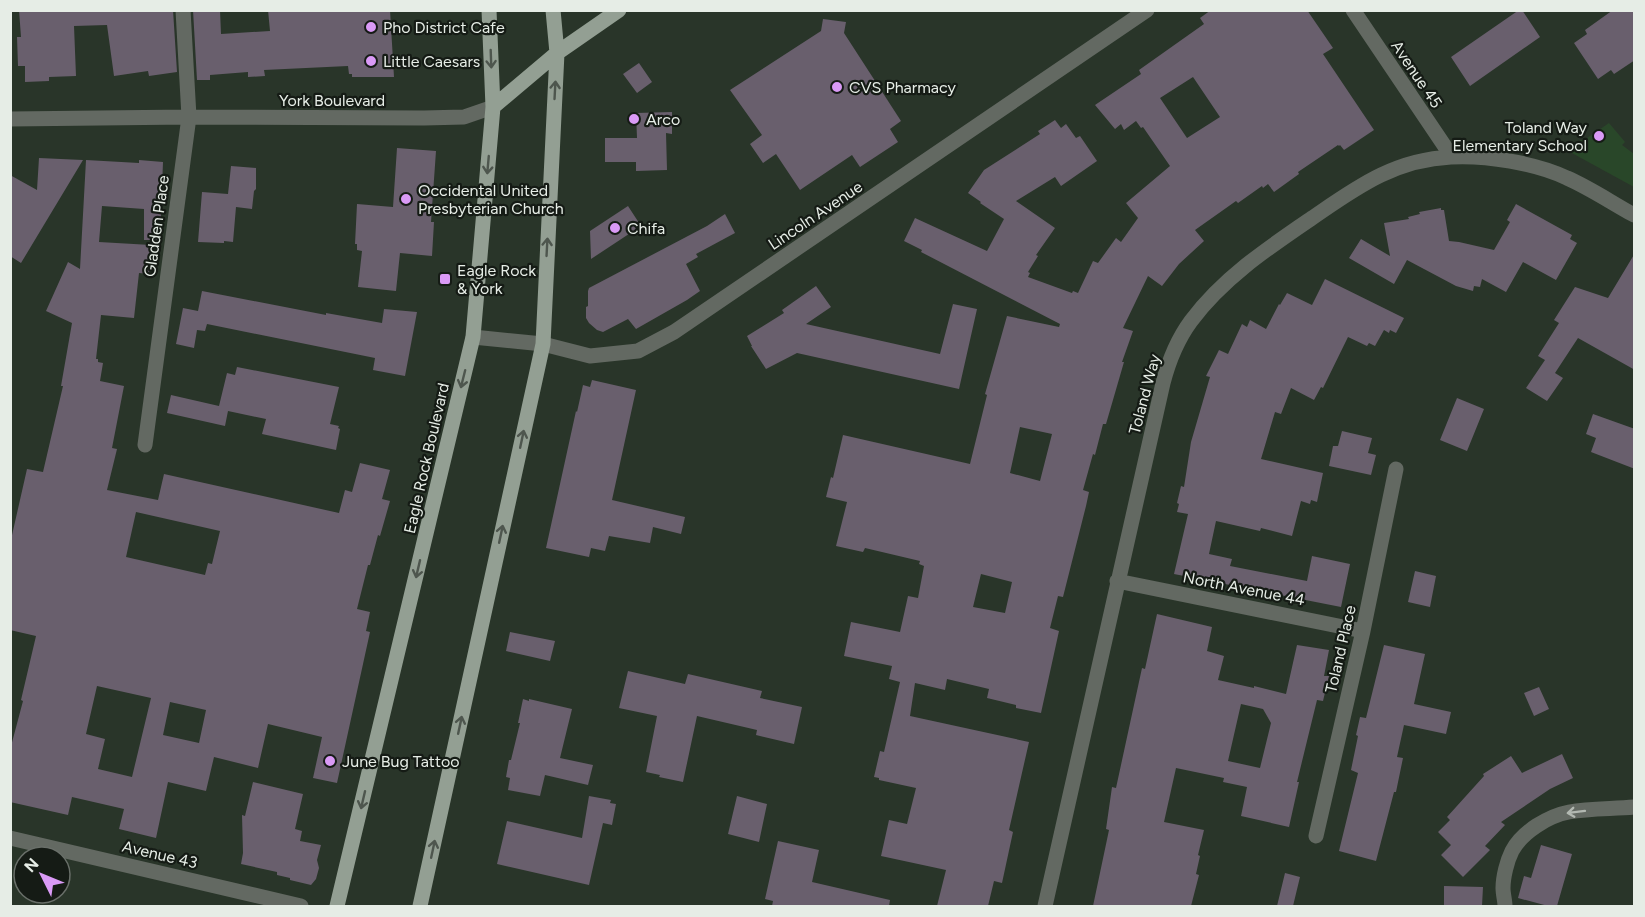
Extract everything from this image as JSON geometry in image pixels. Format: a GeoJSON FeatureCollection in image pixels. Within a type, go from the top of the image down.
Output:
{"type":"FeatureCollection","features":[{"type":"Feature","properties":{"kind":"main road","name":"Eagle Rock Boulevard"},"geometry":{"type":"LineString","coordinates":[[338,906],[473,337],[493,107],[489,10]]}},
{"type":"Feature","properties":{"kind":"main road"},"geometry":{"type":"LineString","coordinates":[[420,906],[543,344],[557,53],[553,10]]}},
{"type":"Feature","properties":{"kind":"main road","name":"York Boulevard"},"geometry":{"type":"LineString","coordinates":[[493,107],[557,53],[619,10]]}},
{"type":"Feature","properties":{"kind":"street","name":"Gladden Place"},"geometry":{"type":"LineString","coordinates":[[145,445],[189,117],[183,10]]}},
{"type":"Feature","properties":{"kind":"street","name":"Lincoln Avenue"},"geometry":{"type":"LineString","coordinates":[[473,337],[543,344],[590,356],[638,351],[674,332],[1147,10]]}},
{"type":"Feature","properties":{"kind":"street","name":"Avenue 45"},"geometry":{"type":"LineString","coordinates":[[1353,10],[1452,157]]}},
{"type":"Feature","properties":{"kind":"street","name":"York Boulevard"},"geometry":{"type":"LineString","coordinates":[[10,119],[189,117],[416,119],[464,117],[493,107]]}},
{"type":"Feature","properties":{"kind":"street","name":"Toland Way"},"geometry":{"type":"LineString","coordinates":[[1045,906],[1163,382],[1171,356],[1190,322],[1213,294],[1264,251],[1355,189],[1383,174],[1430,159],[1490,158],[1526,165],[1565,177],[1635,215]]}},
{"type":"Feature","properties":{"kind":"street","name":"Toland Place"},"geometry":{"type":"LineString","coordinates":[[1316,836],[1363,631],[1396,469]]}},
{"type":"Feature","properties":{"kind":"street","name":"North Avenue 44"},"geometry":{"type":"LineString","coordinates":[[1117,581],[1363,631]]}},
{"type":"Feature","properties":{"kind":"street"},"geometry":{"type":"LineString","coordinates":[[1505,906],[1503,888],[1512,851],[1537,825],[1569,812],[1635,807]]}},
{"type":"Feature","properties":{"kind":"street","name":"Avenue 43"},"geometry":{"type":"LineString","coordinates":[[10,838],[301,906]]}},
{"type":"Feature","properties":{"kind":"green space"},"geometry":{"type":"Polygon","coordinates":[[[1609,123],[1625,142],[1622,145],[1634,154],[1634,187],[1570,152],[1576,142],[1587,138],[1609,123]]]}},
{"type":"Feature","properties":{"kind":"building"},"geometry":{"type":"Polygon","coordinates":[[[19,10],[173,10],[177,72],[149,76],[148,71],[114,76],[107,25],[74,26],[76,76],[49,77],[49,81],[25,82],[25,66],[18,66],[17,37],[21,37],[19,10]]]}},
{"type":"Feature","properties":{"kind":"building"},"geometry":{"type":"Polygon","coordinates":[[[193,10],[220,10],[221,34],[270,31],[268,10],[390,10],[394,77],[352,77],[348,66],[264,70],[265,76],[248,77],[248,72],[210,75],[210,80],[197,80],[193,10]]]}},
{"type":"Feature","properties":{"kind":"building"},"geometry":{"type":"Polygon","coordinates":[[[1211,10],[1307,10],[1333,48],[1323,54],[1374,130],[1344,150],[1338,145],[1298,172],[1299,174],[1274,192],[1268,184],[1263,188],[1262,186],[1195,230],[1204,241],[1179,264],[1162,286],[1148,276],[1123,328],[1133,331],[1122,362],[1124,362],[1106,424],[1103,424],[1083,490],[1089,492],[1086,506],[1063,597],[1058,596],[1050,628],[1059,631],[1041,713],[1016,708],[1016,705],[987,698],[989,689],[947,679],[945,690],[915,683],[910,716],[1029,742],[1009,830],[1013,832],[1002,883],[994,881],[988,906],[937,906],[946,870],[881,856],[889,820],[907,824],[916,788],[874,777],[880,751],[884,752],[900,682],[889,679],[892,666],[844,656],[851,622],[900,632],[908,596],[918,598],[924,566],[919,564],[920,561],[865,548],[863,552],[836,546],[847,502],[826,497],[843,435],[970,464],[987,395],[985,394],[1007,316],[1059,327],[1060,324],[904,241],[915,218],[987,251],[1004,219],[968,193],[984,170],[1040,134],[1038,131],[1055,120],[1061,128],[1066,124],[1076,138],[1080,136],[1097,161],[1061,186],[1055,177],[1016,201],[1055,228],[1036,255],[1038,256],[1028,272],[1030,273],[1028,277],[1072,293],[1073,291],[1078,293],[1093,261],[1098,263],[1116,238],[1121,242],[1138,218],[1126,203],[1170,166],[1143,127],[1141,128],[1136,121],[1124,130],[1121,124],[1115,129],[1095,105],[1141,74],[1139,70],[1204,24],[1200,18],[1211,10]],[[1193,77],[1160,98],[1187,138],[1220,117],[1193,77]],[[1020,427],[1010,473],[1040,481],[1052,434],[1020,427]],[[981,574],[973,607],[1005,613],[1012,582],[981,574]]]}},
{"type":"Feature","properties":{"kind":"building"},"geometry":{"type":"Polygon","coordinates":[[[1522,10],[1540,37],[1470,86],[1451,57],[1522,10]]]}},
{"type":"Feature","properties":{"kind":"building"},"geometry":{"type":"Polygon","coordinates":[[[1613,10],[1635,10],[1635,60],[1614,74],[1611,70],[1598,79],[1574,43],[1587,34],[1585,30],[1613,10]]]}},
{"type":"Feature","properties":{"kind":"building"},"geometry":{"type":"Polygon","coordinates":[[[823,19],[846,22],[844,33],[901,121],[890,129],[898,142],[860,167],[852,155],[800,190],[776,154],[763,163],[750,144],[762,135],[730,90],[821,31],[823,19]]]}},
{"type":"Feature","properties":{"kind":"building"},"geometry":{"type":"Polygon","coordinates":[[[639,63],[652,82],[637,93],[623,74],[639,63]]]}},
{"type":"Feature","properties":{"kind":"building"},"geometry":{"type":"Polygon","coordinates":[[[672,112],[672,134],[666,133],[667,170],[636,171],[636,162],[605,162],[605,138],[637,138],[636,113],[672,112]]]}},
{"type":"Feature","properties":{"kind":"building"},"geometry":{"type":"Polygon","coordinates":[[[397,148],[436,151],[431,222],[434,222],[432,256],[400,253],[396,291],[358,287],[362,251],[357,250],[357,244],[355,244],[357,204],[393,207],[397,148]]]}},
{"type":"Feature","properties":{"kind":"building"},"geometry":{"type":"Polygon","coordinates":[[[39,158],[83,160],[21,263],[10,256],[10,175],[37,190],[39,158]]]}},
{"type":"Feature","properties":{"kind":"building"},"geometry":{"type":"Polygon","coordinates":[[[86,160],[163,162],[160,240],[144,240],[144,209],[102,206],[99,242],[151,245],[149,274],[139,273],[134,318],[101,315],[96,359],[103,363],[100,381],[124,386],[112,448],[117,449],[107,490],[158,500],[164,474],[339,513],[345,490],[352,492],[360,463],[390,470],[382,499],[390,501],[380,536],[378,535],[370,565],[368,565],[357,609],[370,612],[366,631],[370,632],[337,783],[313,778],[322,737],[268,724],[258,768],[214,757],[206,791],[168,782],[156,838],[119,829],[124,809],[72,797],[68,815],[10,802],[10,750],[36,636],[10,630],[10,544],[27,469],[43,472],[63,386],[61,386],[72,323],[46,311],[68,262],[80,269],[86,160]],[[136,512],[126,557],[205,575],[208,563],[212,564],[220,531],[136,512]],[[97,686],[86,734],[105,739],[98,769],[132,777],[151,698],[97,686]],[[170,702],[163,735],[199,743],[206,710],[170,702]]]}},
{"type":"Feature","properties":{"kind":"building"},"geometry":{"type":"Polygon","coordinates":[[[231,166],[256,168],[256,189],[252,209],[236,207],[233,242],[198,242],[202,192],[228,194],[231,166]]]}},
{"type":"Feature","properties":{"kind":"building"},"geometry":{"type":"Polygon","coordinates":[[[1516,204],[1572,235],[1570,239],[1577,243],[1556,280],[1523,262],[1506,292],[1482,279],[1480,287],[1474,286],[1473,291],[1456,286],[1407,260],[1394,284],[1349,258],[1361,239],[1390,256],[1384,223],[1409,219],[1408,217],[1420,214],[1419,212],[1441,208],[1444,210],[1449,241],[1494,250],[1510,222],[1507,220],[1516,204]]]}},
{"type":"Feature","properties":{"kind":"building"},"geometry":{"type":"Polygon","coordinates":[[[628,206],[641,226],[591,259],[590,231],[628,206]]]}},
{"type":"Feature","properties":{"kind":"building"},"geometry":{"type":"Polygon","coordinates":[[[725,214],[735,233],[696,254],[698,257],[686,264],[700,291],[636,329],[628,319],[603,332],[589,323],[586,318],[586,307],[588,306],[589,288],[707,226],[725,214]]]}},
{"type":"Feature","properties":{"kind":"building"},"geometry":{"type":"Polygon","coordinates":[[[1635,253],[1635,370],[1578,338],[1555,373],[1563,378],[1547,401],[1526,388],[1545,360],[1538,356],[1559,323],[1554,320],[1575,287],[1608,298],[1635,253]]]}},
{"type":"Feature","properties":{"kind":"building"},"geometry":{"type":"Polygon","coordinates":[[[1325,279],[1404,318],[1396,333],[1384,330],[1375,346],[1369,343],[1367,346],[1348,337],[1323,388],[1321,387],[1314,400],[1291,388],[1281,414],[1275,412],[1261,459],[1323,473],[1317,502],[1311,500],[1310,504],[1301,501],[1292,536],[1261,528],[1260,531],[1216,521],[1209,554],[1232,559],[1230,566],[1307,581],[1312,556],[1350,564],[1341,607],[1174,574],[1188,514],[1177,512],[1179,504],[1177,503],[1181,486],[1184,487],[1191,442],[1210,377],[1206,376],[1219,350],[1228,354],[1242,324],[1247,327],[1250,320],[1266,329],[1287,293],[1312,305],[1325,279]]]}},
{"type":"Feature","properties":{"kind":"building"},"geometry":{"type":"Polygon","coordinates":[[[816,286],[831,307],[806,324],[940,354],[953,304],[977,309],[959,389],[797,353],[766,369],[747,336],[784,313],[782,310],[816,286]]]}},
{"type":"Feature","properties":{"kind":"building"},"geometry":{"type":"Polygon","coordinates":[[[202,291],[326,315],[326,313],[382,323],[384,309],[417,312],[405,376],[373,370],[375,358],[207,324],[205,331],[197,330],[194,348],[176,344],[183,308],[198,311],[202,291]]]}},
{"type":"Feature","properties":{"kind":"building"},"geometry":{"type":"Polygon","coordinates":[[[237,367],[339,387],[330,424],[339,426],[340,429],[336,450],[262,434],[266,419],[228,411],[225,426],[167,413],[171,395],[219,406],[227,373],[235,375],[237,367]]]}},
{"type":"Feature","properties":{"kind":"building"},"geometry":{"type":"Polygon","coordinates":[[[592,380],[636,390],[612,500],[685,517],[681,534],[653,527],[650,543],[609,536],[605,551],[591,548],[589,557],[546,548],[583,385],[590,387],[592,380]]]}},
{"type":"Feature","properties":{"kind":"building"},"geometry":{"type":"Polygon","coordinates":[[[1457,398],[1484,409],[1467,451],[1440,440],[1457,398]]]}},
{"type":"Feature","properties":{"kind":"building"},"geometry":{"type":"Polygon","coordinates":[[[1593,414],[1635,429],[1635,469],[1591,452],[1596,438],[1586,434],[1593,414]]]}},
{"type":"Feature","properties":{"kind":"building"},"geometry":{"type":"Polygon","coordinates":[[[1342,431],[1372,438],[1368,453],[1376,455],[1371,475],[1329,466],[1333,446],[1338,446],[1342,431]]]}},
{"type":"Feature","properties":{"kind":"building"},"geometry":{"type":"Polygon","coordinates":[[[1415,571],[1436,576],[1430,607],[1408,602],[1415,571]]]}},
{"type":"Feature","properties":{"kind":"building"},"geometry":{"type":"Polygon","coordinates":[[[1157,614],[1212,627],[1207,651],[1224,656],[1218,680],[1254,688],[1254,686],[1286,694],[1297,645],[1329,650],[1324,676],[1329,676],[1323,701],[1317,700],[1297,782],[1299,782],[1289,827],[1241,816],[1247,787],[1223,782],[1224,778],[1176,768],[1164,822],[1204,830],[1198,855],[1200,856],[1196,874],[1199,875],[1191,906],[1093,906],[1109,830],[1106,829],[1112,787],[1116,788],[1142,668],[1145,669],[1157,614]],[[1241,704],[1228,761],[1260,768],[1271,723],[1263,709],[1241,704]]]}},
{"type":"Feature","properties":{"kind":"building"},"geometry":{"type":"Polygon","coordinates":[[[510,632],[555,641],[550,661],[506,651],[510,632]]]}},
{"type":"Feature","properties":{"kind":"building"},"geometry":{"type":"Polygon","coordinates":[[[1384,645],[1425,654],[1414,704],[1451,712],[1446,734],[1404,725],[1397,757],[1403,758],[1396,792],[1394,792],[1376,861],[1339,851],[1358,773],[1351,770],[1358,736],[1356,735],[1360,717],[1366,718],[1384,645]]]}},
{"type":"Feature","properties":{"kind":"building"},"geometry":{"type":"Polygon","coordinates":[[[628,671],[685,684],[688,674],[762,691],[760,698],[802,707],[794,744],[756,735],[757,730],[697,716],[683,782],[646,772],[657,716],[619,708],[628,671]]]}},
{"type":"Feature","properties":{"kind":"building"},"geometry":{"type":"Polygon","coordinates":[[[1539,687],[1549,709],[1534,716],[1524,693],[1539,687]]]}},
{"type":"Feature","properties":{"kind":"building"},"geometry":{"type":"Polygon","coordinates":[[[523,699],[572,709],[560,758],[593,765],[588,785],[545,775],[540,796],[508,790],[510,778],[506,777],[520,723],[518,723],[523,699]]]}},
{"type":"Feature","properties":{"kind":"building"},"geometry":{"type":"Polygon","coordinates":[[[1562,754],[1573,778],[1550,789],[1501,822],[1505,825],[1485,846],[1490,850],[1463,877],[1441,855],[1451,845],[1438,832],[1450,820],[1447,817],[1484,776],[1483,774],[1511,756],[1522,773],[1562,754]]]}},
{"type":"Feature","properties":{"kind":"building"},"geometry":{"type":"Polygon","coordinates":[[[253,782],[303,794],[295,829],[302,831],[300,841],[321,845],[317,860],[319,868],[316,879],[311,885],[290,880],[290,878],[277,875],[277,872],[241,864],[242,815],[245,816],[253,782]]]}},
{"type":"Feature","properties":{"kind":"building"},"geometry":{"type":"Polygon","coordinates":[[[589,796],[611,800],[610,803],[616,804],[612,825],[603,823],[589,885],[497,864],[507,821],[582,838],[589,796]]]}},
{"type":"Feature","properties":{"kind":"building"},"geometry":{"type":"Polygon","coordinates":[[[737,796],[767,804],[759,842],[728,834],[737,796]]]}},
{"type":"Feature","properties":{"kind":"building"},"geometry":{"type":"Polygon","coordinates":[[[778,841],[819,850],[812,882],[890,900],[889,906],[772,906],[773,901],[765,899],[778,841]]]}},
{"type":"Feature","properties":{"kind":"building"},"geometry":{"type":"Polygon","coordinates":[[[1541,845],[1572,854],[1557,906],[1548,906],[1518,898],[1524,876],[1531,878],[1541,845]]]}},
{"type":"Feature","properties":{"kind":"building"},"geometry":{"type":"Polygon","coordinates":[[[1285,873],[1300,877],[1293,906],[1277,906],[1285,873]]]}},
{"type":"Feature","properties":{"kind":"building"},"geometry":{"type":"Polygon","coordinates":[[[1444,886],[1483,887],[1482,906],[1444,906],[1444,886]]]}},
{"type":"Feature","properties":{"kind":"place","name":"Pho District Cafe"},"geometry":{"type":"Point","coordinates":[371,27]}},
{"type":"Feature","properties":{"kind":"place","name":"Little Caesars"},"geometry":{"type":"Point","coordinates":[371,61]}},
{"type":"Feature","properties":{"kind":"place","name":"CVS Pharmacy"},"geometry":{"type":"Point","coordinates":[837,87]}},
{"type":"Feature","properties":{"kind":"place","name":"Arco"},"geometry":{"type":"Point","coordinates":[634,119]}},
{"type":"Feature","properties":{"kind":"place","name":"Toland Way Elementary School"},"geometry":{"type":"Point","coordinates":[1599,136]}},
{"type":"Feature","properties":{"kind":"place","name":"Occidental United Presbyterian Church"},"geometry":{"type":"Point","coordinates":[406,199]}},
{"type":"Feature","properties":{"kind":"place","name":"Chifa"},"geometry":{"type":"Point","coordinates":[615,228]}},
{"type":"Feature","properties":{"kind":"place","name":"Eagle Rock & York"},"geometry":{"type":"Point","coordinates":[445,279]}},
{"type":"Feature","properties":{"kind":"place","name":"June Bug Tattoo"},"geometry":{"type":"Point","coordinates":[330,761]}}]}
